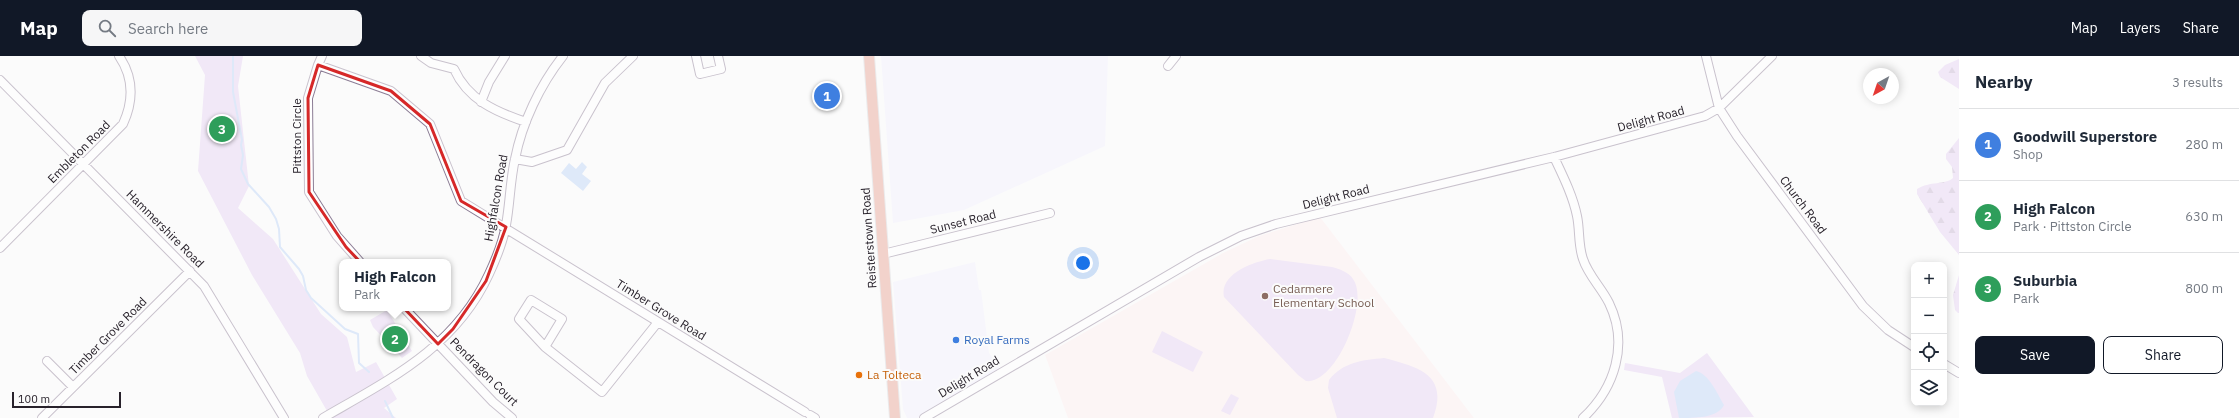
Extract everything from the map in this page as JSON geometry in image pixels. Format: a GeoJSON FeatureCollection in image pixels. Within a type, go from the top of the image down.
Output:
{"type":"FeatureCollection","features":[{"type":"Feature","properties":{"kind":"main road","name":"Reisterstown Road"},"geometry":{"type":"LineString","coordinates":[[868,56],[895,418]]}},
{"type":"Feature","properties":{"kind":"street","name":"Embleton Road"},"geometry":{"type":"LineString","coordinates":[[0,248],[114,136],[123,124],[128,112],[132,86],[129,74],[119,56]]}},
{"type":"Feature","properties":{"kind":"street","name":"Pittston Circle"},"geometry":{"type":"LineString","coordinates":[[322,56],[308,98],[309,192],[346,247],[357,259]]}},
{"type":"Feature","properties":{"kind":"street"},"geometry":{"type":"LineString","coordinates":[[481,102],[489,82],[505,56]]}},
{"type":"Feature","properties":{"kind":"street","name":"Highfalcon Road"},"geometry":{"type":"LineString","coordinates":[[323,418],[409,367],[438,344],[453,329],[476,297],[493,265],[506,227],[515,159],[526,122],[549,77],[563,56]]}},
{"type":"Feature","properties":{"kind":"street"},"geometry":{"type":"LineString","coordinates":[[515,159],[532,162],[567,150],[605,84],[634,56]]}},
{"type":"Feature","properties":{"kind":"street"},"geometry":{"type":"LineString","coordinates":[[696,56],[700,74],[721,70],[718,56]]}},
{"type":"Feature","properties":{"kind":"street"},"geometry":{"type":"LineString","coordinates":[[1168,66],[1176,56]]}},
{"type":"Feature","properties":{"kind":"street","name":"Church Road"},"geometry":{"type":"LineString","coordinates":[[1706,56],[1719,108],[1761,169],[1863,306],[1888,330],[1911,345]]}},
{"type":"Feature","properties":{"kind":"street","name":"Delight Road"},"geometry":{"type":"LineString","coordinates":[[924,418],[1199,257],[1241,236],[1322,212],[1554,157],[1689,121],[1719,108],[1772,56]]}},
{"type":"Feature","properties":{"kind":"street"},"geometry":{"type":"LineString","coordinates":[[424,57],[431,63],[454,69],[464,87],[481,102],[507,116],[526,122]]}},
{"type":"Feature","properties":{"kind":"street"},"geometry":{"type":"LineString","coordinates":[[318,65],[391,91],[430,124],[461,201],[506,227]]}},
{"type":"Feature","properties":{"kind":"street","name":"Hammershire Road"},"geometry":{"type":"LineString","coordinates":[[0,80],[190,270],[204,286],[220,309],[284,418]]}},
{"type":"Feature","properties":{"kind":"street"},"geometry":{"type":"LineString","coordinates":[[1554,157],[1573,200],[1578,217],[1582,257],[1587,269],[1609,302],[1615,316],[1617,330],[1619,348],[1612,378],[1596,405],[1583,418]]}},
{"type":"Feature","properties":{"kind":"street","name":"Sunset Road"},"geometry":{"type":"LineString","coordinates":[[883,254],[1050,213]]}},
{"type":"Feature","properties":{"kind":"street","name":"Timber Grove Road"},"geometry":{"type":"LineString","coordinates":[[506,227],[810,415]]}},
{"type":"Feature","properties":{"kind":"street","name":"Timber Grove Road"},"geometry":{"type":"LineString","coordinates":[[42,418],[190,270]]}},
{"type":"Feature","properties":{"kind":"street"},"geometry":{"type":"LineString","coordinates":[[545,347],[562,319],[531,300],[519,319],[545,347],[602,392],[658,322]]}},
{"type":"Feature","properties":{"kind":"street"},"geometry":{"type":"LineString","coordinates":[[407,311],[438,344]]}},
{"type":"Feature","properties":{"kind":"street","name":"Pendragon Court"},"geometry":{"type":"LineString","coordinates":[[438,344],[493,402],[512,418]]}},
{"type":"Feature","properties":{"kind":"street"},"geometry":{"type":"LineString","coordinates":[[47,361],[74,387]]}},
{"type":"Feature","properties":{"kind":"street"},"geometry":{"type":"LineString","coordinates":[[1947,366],[1959,373]]}},
{"type":"Feature","properties":{"kind":"highlighted area"},"geometry":{"type":"Polygon","coordinates":[[[318,65],[391,91],[430,124],[461,201],[506,227],[486,281],[453,329],[438,344],[346,247],[309,192],[308,98],[318,65]]]}},
{"type":"Feature","properties":{"kind":"shaded area"},"geometry":{"type":"Polygon","coordinates":[[[881,56],[1108,56],[1105,146],[964,210],[893,223],[881,56]]]}},
{"type":"Feature","properties":{"kind":"shaded area","name":"Cedarmere Elementary School"},"geometry":{"type":"Polygon","coordinates":[[[1320,217],[1474,418],[1068,418],[1045,355],[1223,253],[1259,236],[1320,217]]]}},
{"type":"Feature","properties":{"kind":"shaded area"},"geometry":{"type":"Polygon","coordinates":[[[975,262],[979,290],[981,290],[989,353],[1001,370],[925,414],[917,418],[907,418],[903,409],[893,282],[975,262]]]}},
{"type":"Feature","properties":{"kind":"green space"},"geometry":{"type":"Polygon","coordinates":[[[195,56],[243,56],[238,86],[249,186],[238,208],[273,239],[321,314],[347,337],[356,372],[376,362],[397,399],[384,408],[396,418],[331,418],[307,376],[300,353],[252,275],[198,171],[205,75],[195,56]]]}},
{"type":"Feature","properties":{"kind":"green space"},"geometry":{"type":"Polygon","coordinates":[[[1959,59],[1959,89],[1940,77],[1938,72],[1945,65],[1959,59]]]}},
{"type":"Feature","properties":{"kind":"green space"},"geometry":{"type":"Polygon","coordinates":[[[1959,138],[1959,255],[1940,232],[1917,194],[1917,189],[1927,185],[1946,182],[1953,178],[1952,167],[1946,159],[1946,154],[1959,138]]]}},
{"type":"Feature","properties":{"kind":"green space"},"geometry":{"type":"Polygon","coordinates":[[[1270,259],[1332,267],[1341,270],[1353,279],[1357,290],[1357,305],[1354,322],[1339,357],[1328,370],[1317,379],[1306,381],[1298,375],[1224,297],[1224,289],[1227,282],[1239,270],[1255,263],[1270,259]]]}},
{"type":"Feature","properties":{"kind":"green space"},"geometry":{"type":"Polygon","coordinates":[[[1959,275],[1958,313],[1955,310],[1953,295],[1959,275]]]}},
{"type":"Feature","properties":{"kind":"green space"},"geometry":{"type":"Polygon","coordinates":[[[388,311],[412,351],[402,358],[373,327],[370,320],[388,311]]]}},
{"type":"Feature","properties":{"kind":"green space"},"geometry":{"type":"Polygon","coordinates":[[[1162,331],[1203,352],[1193,372],[1152,352],[1162,331]]]}},
{"type":"Feature","properties":{"kind":"green space"},"geometry":{"type":"Polygon","coordinates":[[[1707,353],[1754,417],[1672,418],[1662,377],[1624,370],[1625,363],[1680,373],[1707,353]]]}},
{"type":"Feature","properties":{"kind":"green space"},"geometry":{"type":"Polygon","coordinates":[[[1384,358],[1409,365],[1428,375],[1434,382],[1437,392],[1437,403],[1433,418],[1337,418],[1328,388],[1329,380],[1341,369],[1354,363],[1384,358]]]}},
{"type":"Feature","properties":{"kind":"green space"},"geometry":{"type":"Polygon","coordinates":[[[1231,394],[1239,398],[1230,415],[1221,411],[1231,394]]]}},
{"type":"Feature","properties":{"kind":"water"},"geometry":{"type":"Polygon","coordinates":[[[582,162],[587,167],[582,174],[591,181],[583,191],[561,173],[569,163],[576,169],[582,162]]]}},
{"type":"Feature","properties":{"kind":"water"},"geometry":{"type":"Polygon","coordinates":[[[1696,371],[1701,373],[1709,380],[1724,405],[1717,413],[1711,415],[1679,418],[1674,392],[1680,381],[1696,371]]]}},
{"type":"Feature","properties":{"kind":"waterway"},"geometry":{"type":"LineString","coordinates":[[233,56],[233,92],[242,140],[241,145],[243,155],[241,169],[248,184],[269,207],[276,219],[279,229],[280,247],[299,269],[303,276],[306,290],[311,298],[345,329],[358,334],[359,363],[369,372]]}},
{"type":"Feature","properties":{"kind":"waterway"},"geometry":{"type":"LineString","coordinates":[[385,401],[393,418]]}},
{"type":"Feature","properties":{"kind":"place","name":"Goodwill Superstore"},"geometry":{"type":"Point","coordinates":[827,96]}},
{"type":"Feature","properties":{"kind":"place","name":"Suburbia"},"geometry":{"type":"Point","coordinates":[222,129]}},
{"type":"Feature","properties":{"kind":"place","name":"Cedarmere Elementary School"},"geometry":{"type":"Point","coordinates":[1265,296]}},
{"type":"Feature","properties":{"kind":"place","name":"High Falcon"},"geometry":{"type":"Point","coordinates":[395,339]}},
{"type":"Feature","properties":{"kind":"place","name":"Royal Farms"},"geometry":{"type":"Point","coordinates":[956,340]}},
{"type":"Feature","properties":{"kind":"place","name":"La Tolteca"},"geometry":{"type":"Point","coordinates":[859,375]}}]}
